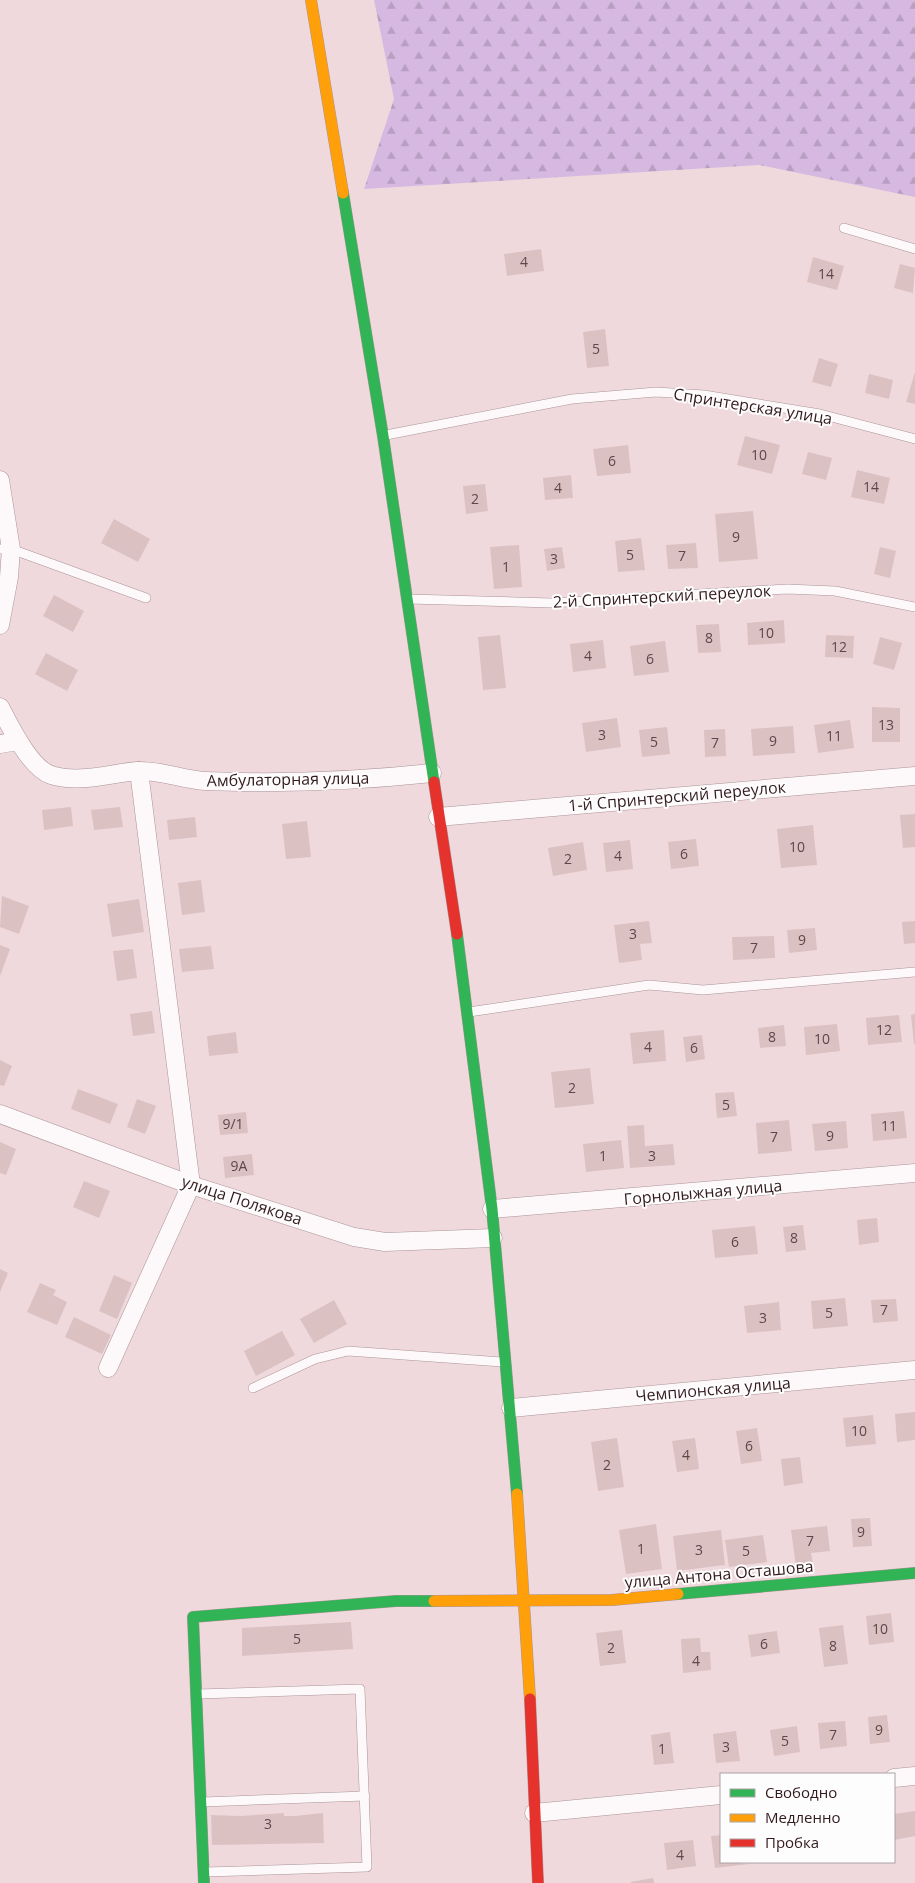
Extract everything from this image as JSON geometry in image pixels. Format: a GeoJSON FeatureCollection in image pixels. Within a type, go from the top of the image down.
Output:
{"type":"FeatureCollection","features":[{"type":"Feature","properties":{"kind":"street"},"geometry":{"type":"LineString","coordinates":[[311,0],[408,600],[438,817],[468,1012],[492,1209],[504,1362],[511,1408],[525,1600],[538,1883]]}},
{"type":"Feature","properties":{"kind":"street"},"geometry":{"type":"LineString","coordinates":[[0,480],[9,576],[0,625]]}},
{"type":"Feature","properties":{"kind":"street","name":"Амбулаторная улица"},"geometry":{"type":"LineString","coordinates":[[0,707],[18,741],[32,759],[50,775],[81,778],[139,771],[203,781],[304,782],[432,773]]}},
{"type":"Feature","properties":{"kind":"street"},"geometry":{"type":"LineString","coordinates":[[0,744],[18,741]]}},
{"type":"Feature","properties":{"kind":"street"},"geometry":{"type":"LineString","coordinates":[[108,1368],[191,1184],[139,771]]}},
{"type":"Feature","properties":{"kind":"street","name":"1-й Спринтерский переулок"},"geometry":{"type":"LineString","coordinates":[[438,817],[915,776]]}},
{"type":"Feature","properties":{"kind":"street","name":"улица Полякова"},"geometry":{"type":"LineString","coordinates":[[0,1114],[191,1184],[354,1237],[385,1242],[493,1238]]}},
{"type":"Feature","properties":{"kind":"street","name":"Горнолыжная улица"},"geometry":{"type":"LineString","coordinates":[[492,1209],[915,1173]]}},
{"type":"Feature","properties":{"kind":"street","name":"Чемпионская улица"},"geometry":{"type":"LineString","coordinates":[[511,1408],[915,1370]]}},
{"type":"Feature","properties":{"kind":"street","name":"улица Антона Осташова"},"geometry":{"type":"LineString","coordinates":[[195,1694],[193,1618],[396,1602],[612,1600],[915,1573]]}},
{"type":"Feature","properties":{"kind":"street"},"geometry":{"type":"LineString","coordinates":[[195,1694],[203,1877]]}},
{"type":"Feature","properties":{"kind":"street"},"geometry":{"type":"LineString","coordinates":[[895,1778],[915,1776]]}},
{"type":"Feature","properties":{"kind":"street"},"geometry":{"type":"LineString","coordinates":[[534,1813],[720,1795]]}},
{"type":"Feature","properties":{"kind":"lane"},"geometry":{"type":"LineString","coordinates":[[844,228],[915,249]]}},
{"type":"Feature","properties":{"kind":"lane","name":"Спринтерская улица"},"geometry":{"type":"LineString","coordinates":[[383,436],[572,399],[656,392],[704,395],[820,414],[915,439]]}},
{"type":"Feature","properties":{"kind":"lane"},"geometry":{"type":"LineString","coordinates":[[6,549],[146,598]]}},
{"type":"Feature","properties":{"kind":"lane","name":"2-й Спринтерский переулок"},"geometry":{"type":"LineString","coordinates":[[408,600],[552,603],[787,589],[835,591],[915,607]]}},
{"type":"Feature","properties":{"kind":"lane"},"geometry":{"type":"LineString","coordinates":[[468,1012],[649,985],[702,990],[915,972]]}},
{"type":"Feature","properties":{"kind":"lane"},"geometry":{"type":"LineString","coordinates":[[253,1388],[315,1359],[348,1351],[504,1362]]}},
{"type":"Feature","properties":{"kind":"lane"},"geometry":{"type":"LineString","coordinates":[[195,1694],[360,1688],[365,1796],[367,1867],[203,1877]]}},
{"type":"Feature","properties":{"kind":"lane"},"geometry":{"type":"LineString","coordinates":[[201,1802],[365,1796]]}},
{"type":"Feature","properties":{"kind":"green space"},"geometry":{"type":"Polygon","coordinates":[[[374,0],[915,0],[915,197],[759,165],[364,189],[394,99],[374,0]]]}},
{"type":"Feature","properties":{"kind":"building"},"geometry":{"type":"Polygon","coordinates":[[[541,249],[544,271],[507,276],[504,254],[541,249]]]}},
{"type":"Feature","properties":{"kind":"building"},"geometry":{"type":"Polygon","coordinates":[[[813,257],[844,266],[837,290],[807,282],[813,257]]]}},
{"type":"Feature","properties":{"kind":"building"},"geometry":{"type":"Polygon","coordinates":[[[900,264],[915,268],[913,293],[894,288],[900,264]]]}},
{"type":"Feature","properties":{"kind":"building"},"geometry":{"type":"Polygon","coordinates":[[[605,329],[609,366],[587,368],[583,332],[605,329]]]}},
{"type":"Feature","properties":{"kind":"building"},"geometry":{"type":"Polygon","coordinates":[[[819,358],[838,364],[831,387],[812,382],[819,358]]]}},
{"type":"Feature","properties":{"kind":"building"},"geometry":{"type":"Polygon","coordinates":[[[915,372],[915,404],[906,402],[915,372]]]}},
{"type":"Feature","properties":{"kind":"building"},"geometry":{"type":"Polygon","coordinates":[[[869,374],[893,380],[889,399],[865,393],[869,374]]]}},
{"type":"Feature","properties":{"kind":"building"},"geometry":{"type":"Polygon","coordinates":[[[745,436],[780,445],[772,474],[737,465],[745,436]]]}},
{"type":"Feature","properties":{"kind":"building"},"geometry":{"type":"Polygon","coordinates":[[[628,445],[631,473],[597,476],[593,449],[628,445]]]}},
{"type":"Feature","properties":{"kind":"building"},"geometry":{"type":"Polygon","coordinates":[[[808,452],[832,458],[826,480],[802,474],[808,452]]]}},
{"type":"Feature","properties":{"kind":"building"},"geometry":{"type":"Polygon","coordinates":[[[857,470],[890,478],[884,504],[851,497],[857,470]]]}},
{"type":"Feature","properties":{"kind":"building"},"geometry":{"type":"Polygon","coordinates":[[[571,475],[573,498],[545,500],[543,478],[571,475]]]}},
{"type":"Feature","properties":{"kind":"building"},"geometry":{"type":"Polygon","coordinates":[[[485,484],[488,511],[466,514],[463,486],[485,484]]]}},
{"type":"Feature","properties":{"kind":"building"},"geometry":{"type":"Polygon","coordinates":[[[753,511],[758,559],[719,562],[715,514],[753,511]]]}},
{"type":"Feature","properties":{"kind":"building"},"geometry":{"type":"Polygon","coordinates":[[[114,519],[150,539],[138,562],[101,543],[114,519]]]}},
{"type":"Feature","properties":{"kind":"building"},"geometry":{"type":"Polygon","coordinates":[[[641,538],[645,570],[618,572],[615,541],[641,538]]]}},
{"type":"Feature","properties":{"kind":"building"},"geometry":{"type":"Polygon","coordinates":[[[696,543],[698,568],[668,569],[666,545],[696,543]]]}},
{"type":"Feature","properties":{"kind":"building"},"geometry":{"type":"Polygon","coordinates":[[[519,545],[522,587],[494,589],[490,547],[519,545]]]}},
{"type":"Feature","properties":{"kind":"building"},"geometry":{"type":"Polygon","coordinates":[[[562,547],[565,568],[547,571],[544,549],[562,547]]]}},
{"type":"Feature","properties":{"kind":"building"},"geometry":{"type":"Polygon","coordinates":[[[880,547],[896,551],[890,578],[874,574],[880,547]]]}},
{"type":"Feature","properties":{"kind":"building"},"geometry":{"type":"Polygon","coordinates":[[[54,595],[84,611],[73,632],[43,616],[54,595]]]}},
{"type":"Feature","properties":{"kind":"building"},"geometry":{"type":"Polygon","coordinates":[[[784,620],[785,643],[748,645],[747,623],[784,620]]]}},
{"type":"Feature","properties":{"kind":"building"},"geometry":{"type":"Polygon","coordinates":[[[719,624],[721,652],[698,653],[696,625],[719,624]]]}},
{"type":"Feature","properties":{"kind":"building"},"geometry":{"type":"Polygon","coordinates":[[[500,635],[506,688],[483,690],[478,637],[500,635]]]}},
{"type":"Feature","properties":{"kind":"building"},"geometry":{"type":"Polygon","coordinates":[[[826,635],[854,636],[853,658],[825,657],[826,635]]]}},
{"type":"Feature","properties":{"kind":"building"},"geometry":{"type":"Polygon","coordinates":[[[880,637],[902,643],[894,670],[873,664],[880,637]]]}},
{"type":"Feature","properties":{"kind":"building"},"geometry":{"type":"Polygon","coordinates":[[[603,640],[606,668],[573,672],[570,644],[603,640]]]}},
{"type":"Feature","properties":{"kind":"building"},"geometry":{"type":"Polygon","coordinates":[[[665,641],[669,672],[634,676],[630,646],[665,641]]]}},
{"type":"Feature","properties":{"kind":"building"},"geometry":{"type":"Polygon","coordinates":[[[46,653],[78,670],[67,691],[35,674],[46,653]]]}},
{"type":"Feature","properties":{"kind":"building"},"geometry":{"type":"Polygon","coordinates":[[[872,707],[900,708],[900,742],[872,742],[872,707]]]}},
{"type":"Feature","properties":{"kind":"building"},"geometry":{"type":"Polygon","coordinates":[[[617,718],[621,747],[586,752],[582,723],[617,718]]]}},
{"type":"Feature","properties":{"kind":"building"},"geometry":{"type":"Polygon","coordinates":[[[850,720],[854,748],[818,753],[814,725],[850,720]]]}},
{"type":"Feature","properties":{"kind":"building"},"geometry":{"type":"Polygon","coordinates":[[[793,726],[795,753],[753,756],[751,729],[793,726]]]}},
{"type":"Feature","properties":{"kind":"building"},"geometry":{"type":"Polygon","coordinates":[[[667,727],[670,754],[642,757],[639,730],[667,727]]]}},
{"type":"Feature","properties":{"kind":"building"},"geometry":{"type":"Polygon","coordinates":[[[725,729],[726,756],[705,757],[704,730],[725,729]]]}},
{"type":"Feature","properties":{"kind":"building"},"geometry":{"type":"Polygon","coordinates":[[[71,807],[73,826],[44,830],[42,810],[71,807]]]}},
{"type":"Feature","properties":{"kind":"building"},"geometry":{"type":"Polygon","coordinates":[[[120,807],[123,827],[94,830],[91,810],[120,807]]]}},
{"type":"Feature","properties":{"kind":"building"},"geometry":{"type":"Polygon","coordinates":[[[915,814],[915,847],[903,848],[900,815],[915,814]]]}},
{"type":"Feature","properties":{"kind":"building"},"geometry":{"type":"Polygon","coordinates":[[[195,817],[197,837],[169,840],[167,820],[195,817]]]}},
{"type":"Feature","properties":{"kind":"building"},"geometry":{"type":"Polygon","coordinates":[[[307,821],[311,857],[286,859],[282,824],[307,821]]]}},
{"type":"Feature","properties":{"kind":"building"},"geometry":{"type":"Polygon","coordinates":[[[813,825],[817,865],[781,868],[777,829],[813,825]]]}},
{"type":"Feature","properties":{"kind":"building"},"geometry":{"type":"Polygon","coordinates":[[[696,839],[699,866],[671,869],[668,842],[696,839]]]}},
{"type":"Feature","properties":{"kind":"building"},"geometry":{"type":"Polygon","coordinates":[[[630,840],[633,869],[606,872],[603,843],[630,840]]]}},
{"type":"Feature","properties":{"kind":"building"},"geometry":{"type":"Polygon","coordinates":[[[583,842],[587,870],[553,876],[548,848],[583,842]]]}},
{"type":"Feature","properties":{"kind":"building"},"geometry":{"type":"Polygon","coordinates":[[[201,880],[205,912],[182,915],[178,883],[201,880]]]}},
{"type":"Feature","properties":{"kind":"building"},"geometry":{"type":"Polygon","coordinates":[[[2,896],[29,906],[19,934],[0,927],[2,896]]]}},
{"type":"Feature","properties":{"kind":"building"},"geometry":{"type":"Polygon","coordinates":[[[139,899],[144,932],[112,937],[107,904],[139,899]]]}},
{"type":"Feature","properties":{"kind":"building"},"geometry":{"type":"Polygon","coordinates":[[[649,921],[652,943],[640,944],[642,960],[619,963],[614,925],[649,921]]]}},
{"type":"Feature","properties":{"kind":"building"},"geometry":{"type":"Polygon","coordinates":[[[915,921],[915,943],[904,944],[902,922],[915,921]]]}},
{"type":"Feature","properties":{"kind":"building"},"geometry":{"type":"Polygon","coordinates":[[[815,928],[817,950],[789,953],[787,930],[815,928]]]}},
{"type":"Feature","properties":{"kind":"building"},"geometry":{"type":"Polygon","coordinates":[[[774,936],[775,958],[733,960],[732,937],[774,936]]]}},
{"type":"Feature","properties":{"kind":"building"},"geometry":{"type":"Polygon","coordinates":[[[0,945],[10,949],[0,976],[0,945]]]}},
{"type":"Feature","properties":{"kind":"building"},"geometry":{"type":"Polygon","coordinates":[[[211,946],[214,969],[182,972],[179,949],[211,946]]]}},
{"type":"Feature","properties":{"kind":"building"},"geometry":{"type":"Polygon","coordinates":[[[133,949],[137,978],[117,981],[113,951],[133,949]]]}},
{"type":"Feature","properties":{"kind":"building"},"geometry":{"type":"Polygon","coordinates":[[[152,1011],[155,1033],[133,1036],[130,1014],[152,1011]]]}},
{"type":"Feature","properties":{"kind":"building"},"geometry":{"type":"Polygon","coordinates":[[[915,1014],[915,1044],[914,1044],[911,1015],[915,1014]]]}},
{"type":"Feature","properties":{"kind":"building"},"geometry":{"type":"Polygon","coordinates":[[[899,1015],[902,1042],[868,1045],[866,1018],[899,1015]]]}},
{"type":"Feature","properties":{"kind":"building"},"geometry":{"type":"Polygon","coordinates":[[[837,1024],[840,1051],[806,1055],[804,1027],[837,1024]]]}},
{"type":"Feature","properties":{"kind":"building"},"geometry":{"type":"Polygon","coordinates":[[[784,1025],[786,1046],[760,1048],[758,1028],[784,1025]]]}},
{"type":"Feature","properties":{"kind":"building"},"geometry":{"type":"Polygon","coordinates":[[[664,1030],[666,1061],[633,1064],[630,1033],[664,1030]]]}},
{"type":"Feature","properties":{"kind":"building"},"geometry":{"type":"Polygon","coordinates":[[[236,1032],[238,1053],[209,1056],[207,1036],[236,1032]]]}},
{"type":"Feature","properties":{"kind":"building"},"geometry":{"type":"Polygon","coordinates":[[[702,1035],[705,1059],[686,1062],[683,1037],[702,1035]]]}},
{"type":"Feature","properties":{"kind":"building"},"geometry":{"type":"Polygon","coordinates":[[[0,1060],[12,1066],[4,1086],[0,1085],[0,1060]]]}},
{"type":"Feature","properties":{"kind":"building"},"geometry":{"type":"Polygon","coordinates":[[[590,1068],[594,1104],[555,1108],[551,1072],[590,1068]]]}},
{"type":"Feature","properties":{"kind":"building"},"geometry":{"type":"Polygon","coordinates":[[[78,1089],[118,1104],[110,1124],[71,1109],[78,1089]]]}},
{"type":"Feature","properties":{"kind":"building"},"geometry":{"type":"Polygon","coordinates":[[[734,1092],[737,1116],[717,1118],[715,1093],[734,1092]]]}},
{"type":"Feature","properties":{"kind":"building"},"geometry":{"type":"Polygon","coordinates":[[[137,1099],[156,1106],[145,1134],[127,1127],[137,1099]]]}},
{"type":"Feature","properties":{"kind":"building"},"geometry":{"type":"Polygon","coordinates":[[[904,1111],[907,1138],[873,1141],[871,1114],[904,1111]]]}},
{"type":"Feature","properties":{"kind":"building"},"geometry":{"type":"Polygon","coordinates":[[[246,1112],[248,1133],[220,1135],[218,1115],[246,1112]]]}},
{"type":"Feature","properties":{"kind":"building"},"geometry":{"type":"Polygon","coordinates":[[[789,1120],[792,1151],[758,1154],[756,1123],[789,1120]]]}},
{"type":"Feature","properties":{"kind":"building"},"geometry":{"type":"Polygon","coordinates":[[[846,1121],[848,1148],[815,1151],[812,1124],[846,1121]]]}},
{"type":"Feature","properties":{"kind":"building"},"geometry":{"type":"Polygon","coordinates":[[[644,1125],[645,1146],[673,1144],[675,1165],[630,1168],[627,1126],[644,1125]]]}},
{"type":"Feature","properties":{"kind":"building"},"geometry":{"type":"Polygon","coordinates":[[[621,1140],[624,1168],[586,1172],[583,1144],[621,1140]]]}},
{"type":"Feature","properties":{"kind":"building"},"geometry":{"type":"Polygon","coordinates":[[[0,1142],[16,1149],[6,1175],[0,1173],[0,1142]]]}},
{"type":"Feature","properties":{"kind":"building"},"geometry":{"type":"Polygon","coordinates":[[[252,1154],[254,1175],[225,1178],[223,1157],[252,1154]]]}},
{"type":"Feature","properties":{"kind":"building"},"geometry":{"type":"Polygon","coordinates":[[[84,1181],[110,1191],[99,1218],[73,1207],[84,1181]]]}},
{"type":"Feature","properties":{"kind":"building"},"geometry":{"type":"Polygon","coordinates":[[[877,1218],[879,1242],[859,1245],[857,1220],[877,1218]]]}},
{"type":"Feature","properties":{"kind":"building"},"geometry":{"type":"Polygon","coordinates":[[[803,1225],[806,1250],[786,1252],[783,1227],[803,1225]]]}},
{"type":"Feature","properties":{"kind":"building"},"geometry":{"type":"Polygon","coordinates":[[[755,1226],[758,1254],[715,1258],[712,1230],[755,1226]]]}},
{"type":"Feature","properties":{"kind":"building"},"geometry":{"type":"Polygon","coordinates":[[[0,1269],[8,1273],[0,1292],[0,1269]]]}},
{"type":"Feature","properties":{"kind":"building"},"geometry":{"type":"Polygon","coordinates":[[[114,1275],[132,1283],[117,1319],[99,1311],[114,1275]]]}},
{"type":"Feature","properties":{"kind":"building"},"geometry":{"type":"Polygon","coordinates":[[[40,1283],[56,1290],[53,1295],[67,1302],[57,1325],[27,1312],[40,1283]]]}},
{"type":"Feature","properties":{"kind":"building"},"geometry":{"type":"Polygon","coordinates":[[[845,1298],[848,1326],[813,1329],[811,1301],[845,1298]]]}},
{"type":"Feature","properties":{"kind":"building"},"geometry":{"type":"Polygon","coordinates":[[[896,1299],[898,1321],[873,1323],[871,1300],[896,1299]]]}},
{"type":"Feature","properties":{"kind":"building"},"geometry":{"type":"Polygon","coordinates":[[[334,1300],[347,1324],[314,1343],[300,1319],[334,1300]]]}},
{"type":"Feature","properties":{"kind":"building"},"geometry":{"type":"Polygon","coordinates":[[[779,1302],[781,1330],[747,1333],[744,1306],[779,1302]]]}},
{"type":"Feature","properties":{"kind":"building"},"geometry":{"type":"Polygon","coordinates":[[[74,1317],[111,1335],[102,1354],[65,1337],[74,1317]]]}},
{"type":"Feature","properties":{"kind":"building"},"geometry":{"type":"Polygon","coordinates":[[[282,1331],[295,1355],[256,1376],[244,1351],[282,1331]]]}},
{"type":"Feature","properties":{"kind":"building"},"geometry":{"type":"Polygon","coordinates":[[[915,1412],[915,1440],[897,1442],[895,1414],[915,1412]]]}},
{"type":"Feature","properties":{"kind":"building"},"geometry":{"type":"Polygon","coordinates":[[[873,1415],[876,1444],[846,1447],[843,1418],[873,1415]]]}},
{"type":"Feature","properties":{"kind":"building"},"geometry":{"type":"Polygon","coordinates":[[[757,1428],[762,1461],[741,1464],[736,1431],[757,1428]]]}},
{"type":"Feature","properties":{"kind":"building"},"geometry":{"type":"Polygon","coordinates":[[[617,1438],[624,1487],[598,1491],[591,1442],[617,1438]]]}},
{"type":"Feature","properties":{"kind":"building"},"geometry":{"type":"Polygon","coordinates":[[[695,1438],[699,1469],[677,1472],[672,1441],[695,1438]]]}},
{"type":"Feature","properties":{"kind":"building"},"geometry":{"type":"Polygon","coordinates":[[[800,1457],[803,1483],[784,1486],[781,1459],[800,1457]]]}},
{"type":"Feature","properties":{"kind":"building"},"geometry":{"type":"Polygon","coordinates":[[[870,1518],[872,1546],[853,1547],[851,1519],[870,1518]]]}},
{"type":"Feature","properties":{"kind":"building"},"geometry":{"type":"Polygon","coordinates":[[[656,1524],[662,1569],[626,1574],[619,1530],[656,1524]]]}},
{"type":"Feature","properties":{"kind":"building"},"geometry":{"type":"Polygon","coordinates":[[[827,1526],[830,1551],[811,1553],[813,1564],[796,1566],[791,1530],[827,1526]]]}},
{"type":"Feature","properties":{"kind":"building"},"geometry":{"type":"Polygon","coordinates":[[[721,1530],[725,1565],[677,1571],[673,1536],[721,1530]]]}},
{"type":"Feature","properties":{"kind":"building"},"geometry":{"type":"Polygon","coordinates":[[[763,1535],[767,1562],[729,1567],[725,1540],[763,1535]]]}},
{"type":"Feature","properties":{"kind":"building"},"geometry":{"type":"Polygon","coordinates":[[[891,1613],[894,1642],[869,1645],[866,1616],[891,1613]]]}},
{"type":"Feature","properties":{"kind":"building"},"geometry":{"type":"Polygon","coordinates":[[[351,1622],[353,1649],[242,1656],[242,1628],[351,1622]]]}},
{"type":"Feature","properties":{"kind":"building"},"geometry":{"type":"Polygon","coordinates":[[[843,1625],[848,1664],[824,1667],[819,1628],[843,1625]]]}},
{"type":"Feature","properties":{"kind":"building"},"geometry":{"type":"Polygon","coordinates":[[[622,1630],[626,1663],[600,1666],[596,1633],[622,1630]]]}},
{"type":"Feature","properties":{"kind":"building"},"geometry":{"type":"Polygon","coordinates":[[[777,1631],[780,1653],[751,1657],[748,1635],[777,1631]]]}},
{"type":"Feature","properties":{"kind":"building"},"geometry":{"type":"Polygon","coordinates":[[[700,1638],[701,1652],[710,1652],[711,1670],[683,1673],[681,1639],[700,1638]]]}},
{"type":"Feature","properties":{"kind":"building"},"geometry":{"type":"Polygon","coordinates":[[[887,1715],[890,1742],[870,1744],[868,1717],[887,1715]]]}},
{"type":"Feature","properties":{"kind":"building"},"geometry":{"type":"Polygon","coordinates":[[[845,1721],[847,1746],[820,1749],[818,1723],[845,1721]]]}},
{"type":"Feature","properties":{"kind":"building"},"geometry":{"type":"Polygon","coordinates":[[[797,1726],[800,1752],[774,1756],[770,1730],[797,1726]]]}},
{"type":"Feature","properties":{"kind":"building"},"geometry":{"type":"Polygon","coordinates":[[[736,1731],[740,1761],[716,1763],[713,1734],[736,1731]]]}},
{"type":"Feature","properties":{"kind":"building"},"geometry":{"type":"Polygon","coordinates":[[[670,1732],[674,1763],[654,1765],[651,1735],[670,1732]]]}},
{"type":"Feature","properties":{"kind":"building"},"geometry":{"type":"Polygon","coordinates":[[[915,1811],[915,1836],[895,1840],[895,1814],[915,1811]]]}},
{"type":"Feature","properties":{"kind":"building"},"geometry":{"type":"Polygon","coordinates":[[[284,1813],[284,1816],[295,1816],[323,1813],[324,1843],[212,1845],[211,1815],[240,1816],[284,1813]]]}},
{"type":"Feature","properties":{"kind":"building"},"geometry":{"type":"Polygon","coordinates":[[[720,1835],[720,1863],[750,1864],[715,1868],[711,1836],[720,1835]]]}},
{"type":"Feature","properties":{"kind":"building"},"geometry":{"type":"Polygon","coordinates":[[[693,1840],[696,1866],[667,1870],[664,1843],[693,1840]]]}},
{"type":"Feature","properties":{"kind":"building"},"geometry":{"type":"Polygon","coordinates":[[[653,1878],[654,1883],[631,1883],[631,1882],[653,1878]]]}},
{"type":"Feature","properties":{"kind":"traffic: fast"},"geometry":{"type":"LineString","coordinates":[[343,193],[383,436],[434,782]]}},
{"type":"Feature","properties":{"kind":"traffic: fast"},"geometry":{"type":"LineString","coordinates":[[457,934],[492,1209],[517,1494]]}},
{"type":"Feature","properties":{"kind":"traffic: fast"},"geometry":{"type":"LineString","coordinates":[[678,1594],[915,1573]]}},
{"type":"Feature","properties":{"kind":"traffic: fast"},"geometry":{"type":"LineString","coordinates":[[204,1883],[193,1617],[396,1601],[434,1601]]}},
{"type":"Feature","properties":{"kind":"traffic: slow"},"geometry":{"type":"LineString","coordinates":[[311,0],[343,193]]}},
{"type":"Feature","properties":{"kind":"traffic: slow"},"geometry":{"type":"LineString","coordinates":[[517,1494],[530,1699]]}},
{"type":"Feature","properties":{"kind":"traffic: slow"},"geometry":{"type":"LineString","coordinates":[[434,1601],[612,1600],[678,1594]]}},
{"type":"Feature","properties":{"kind":"traffic: jam"},"geometry":{"type":"LineString","coordinates":[[434,782],[457,934]]}},
{"type":"Feature","properties":{"kind":"traffic: jam"},"geometry":{"type":"LineString","coordinates":[[530,1699],[538,1883]]}}]}
